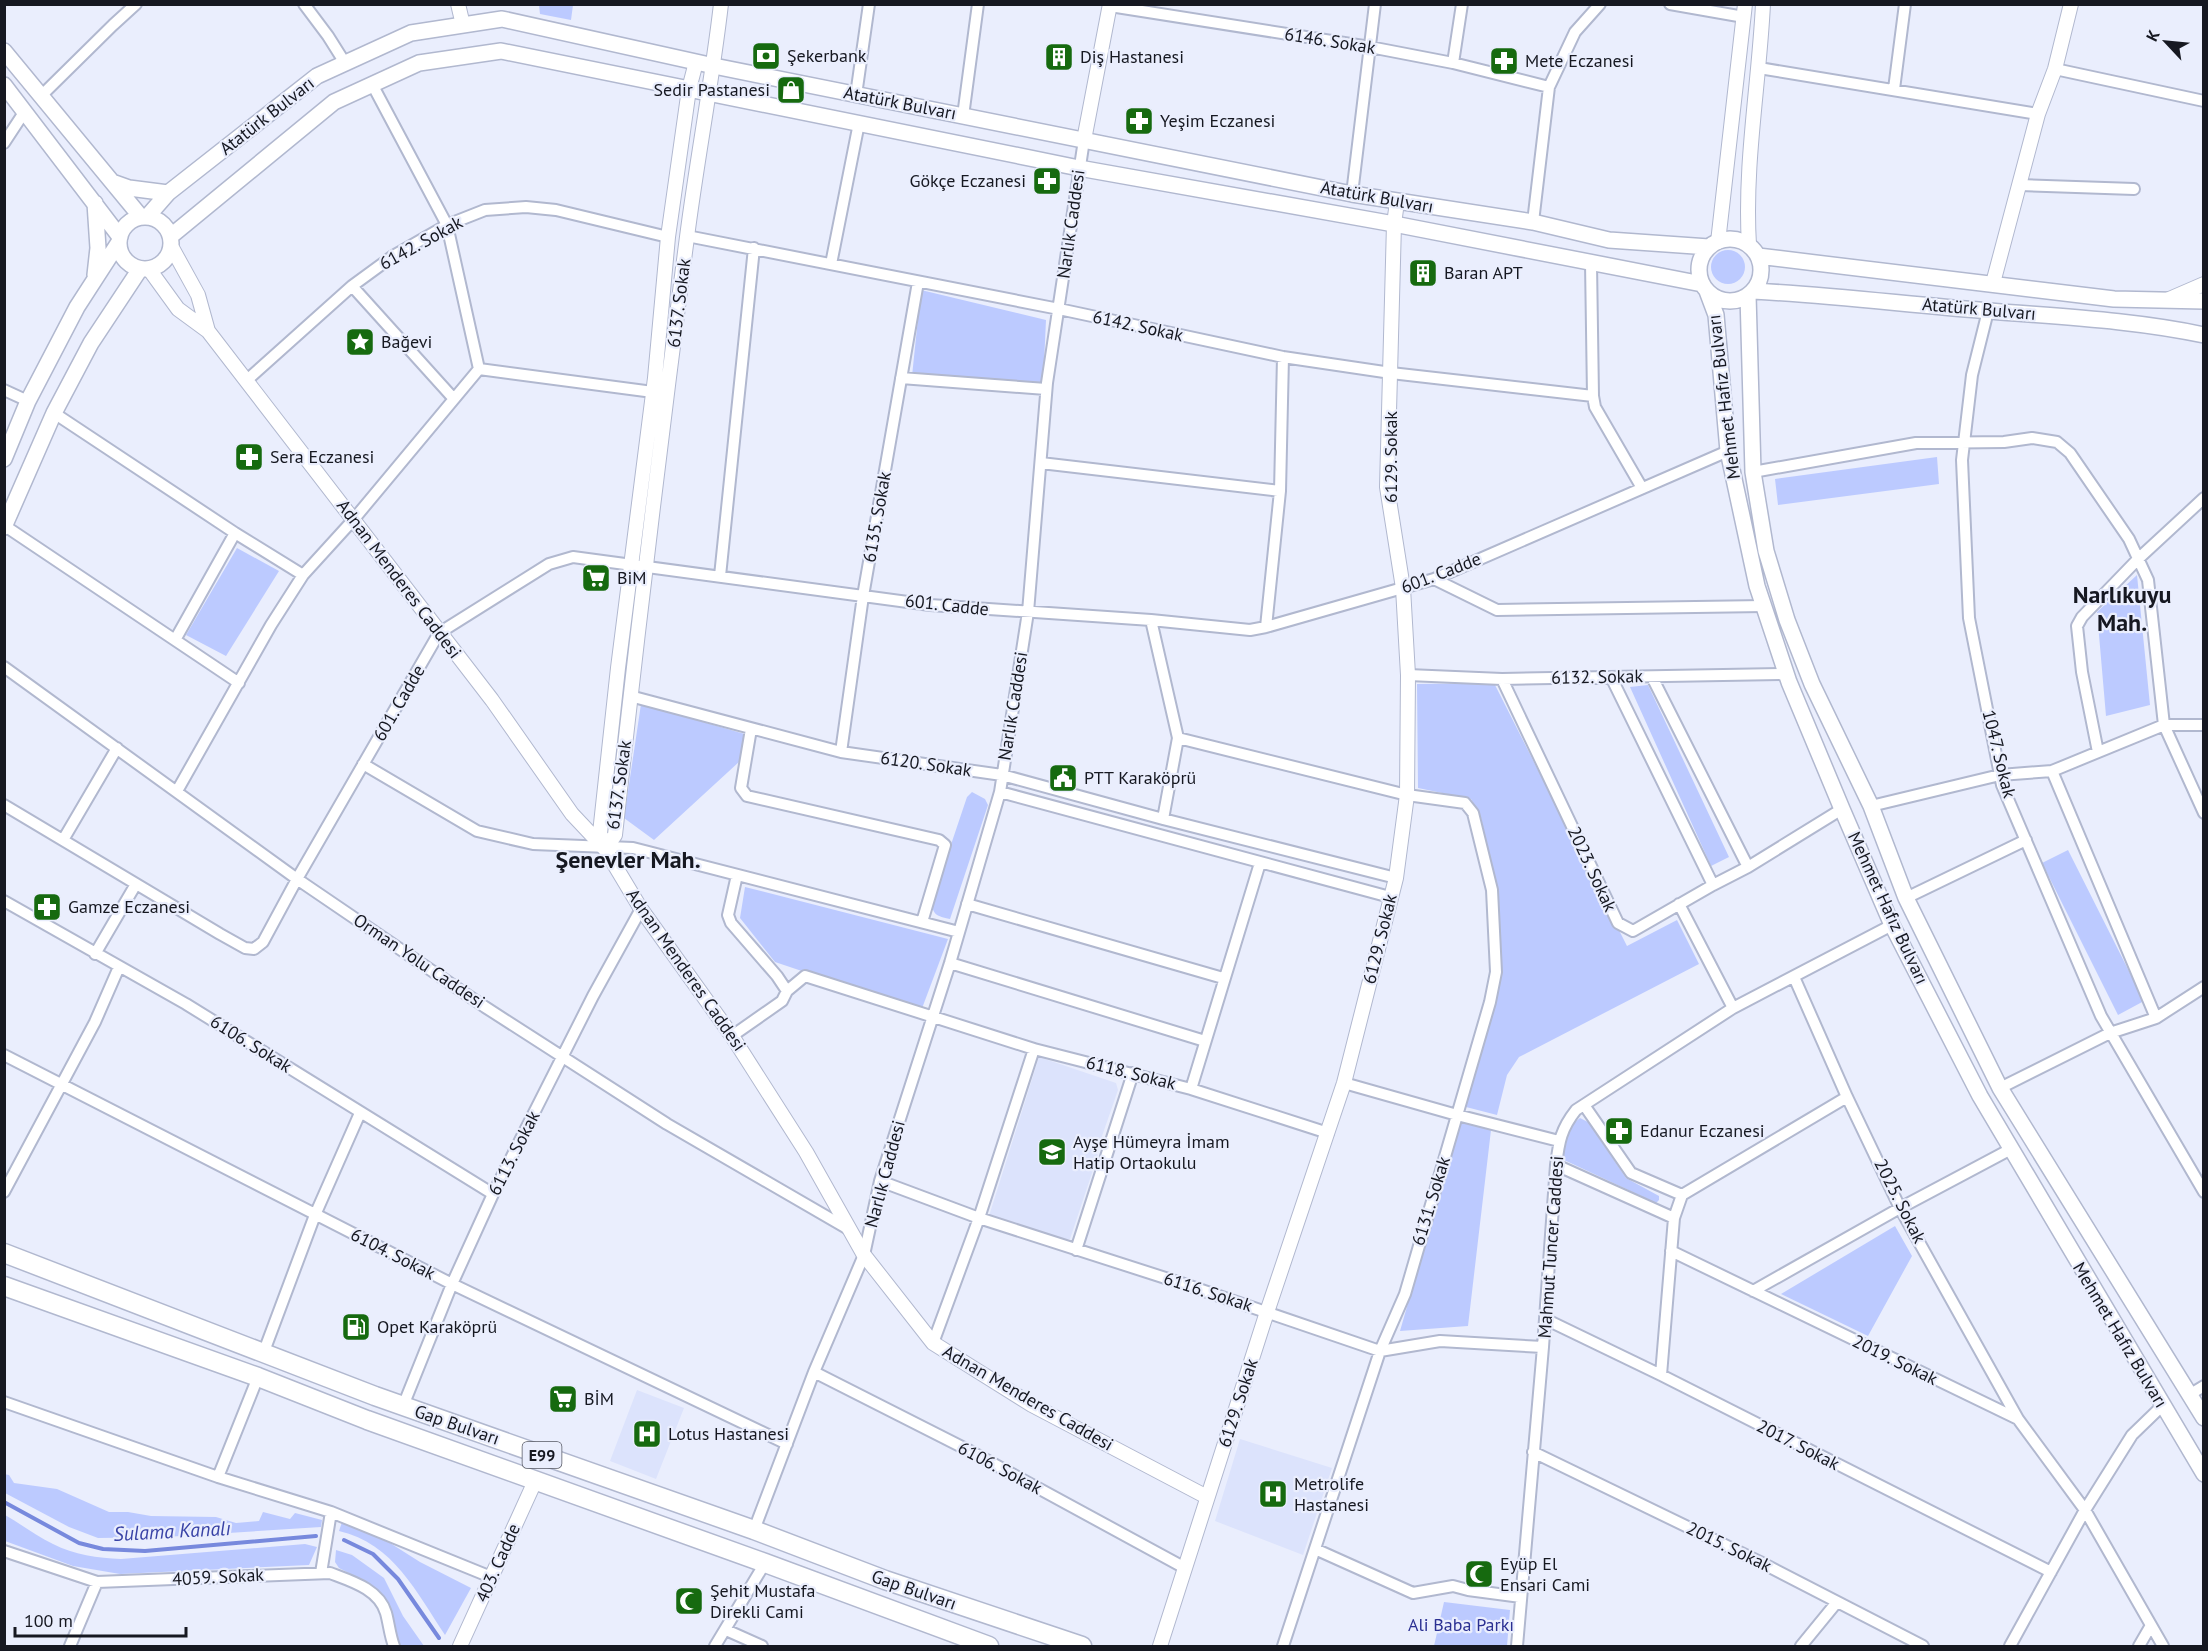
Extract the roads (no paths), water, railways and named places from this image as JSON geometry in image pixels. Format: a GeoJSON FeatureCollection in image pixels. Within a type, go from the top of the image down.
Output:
{"type":"FeatureCollection","features":[{"type":"Feature","properties":{"kind":"highway","name":"Gap Bulvarı"},"geometry":{"type":"LineString","coordinates":[[4,1253],[403,1406],[754,1530],[885,1580],[1082,1647]]}},
{"type":"Feature","properties":{"kind":"highway","name":"Gap Bulvarı"},"geometry":{"type":"LineString","coordinates":[[4,1286],[765,1563],[988,1647]]}},
{"type":"Feature","properties":{"kind":"main road","name":"Atatürk Bulvarı"},"geometry":{"type":"LineString","coordinates":[[144,217],[168,193],[317,76],[411,33],[502,19],[714,66],[1352,194],[1533,222],[1609,240],[1714,244]]}},
{"type":"Feature","properties":{"kind":"main road"},"geometry":{"type":"LineString","coordinates":[[4,51],[144,217],[162,223],[171,241],[170,252],[161,263],[145,269],[91,343],[54,413],[5,526]]}},
{"type":"Feature","properties":{"kind":"main road","name":"Atatürk Bulvarı"},"geometry":{"type":"LineString","coordinates":[[171,241],[334,102],[419,63],[501,51],[1079,168],[1394,224],[1705,287]]}},
{"type":"Feature","properties":{"kind":"main road"},"geometry":{"type":"LineString","coordinates":[[4,85],[95,203],[119,239],[123,257],[131,265],[145,269]]}},
{"type":"Feature","properties":{"kind":"main road"},"geometry":{"type":"LineString","coordinates":[[115,183],[129,188],[168,193]]}},
{"type":"Feature","properties":{"kind":"main road"},"geometry":{"type":"LineString","coordinates":[[94,281],[98,249],[95,203]]}},
{"type":"Feature","properties":{"kind":"main road"},"geometry":{"type":"LineString","coordinates":[[4,459],[28,401],[77,308],[122,231],[130,221],[144,217]]}},
{"type":"Feature","properties":{"kind":"main road"},"geometry":{"type":"LineString","coordinates":[[1734,239],[1754,251],[1761,264],[1760,278],[1750,293],[1731,301],[1714,297],[1705,287],[1699,274],[1703,255],[1714,244],[1734,239]]}},
{"type":"Feature","properties":{"kind":"main road","name":"Atatürk Bulvarı"},"geometry":{"type":"LineString","coordinates":[[1754,251],[1799,263],[1993,283],[2114,299],[2204,301]]}},
{"type":"Feature","properties":{"kind":"main road","name":"Mehmet Hafız Bulvarı"},"geometry":{"type":"LineString","coordinates":[[1705,287],[1716,315],[1728,451],[1757,586],[1786,674],[1842,809],[1892,925],[1975,1086],[2204,1474]]}},
{"type":"Feature","properties":{"kind":"main road","name":"Atatürk Bulvarı"},"geometry":{"type":"LineString","coordinates":[[1750,293],[1818,295],[2097,319],[2168,327],[2204,335]]}},
{"type":"Feature","properties":{"kind":"main road","name":"Mehmet Hafız Bulvarı"},"geometry":{"type":"LineString","coordinates":[[1750,293],[1753,472],[1766,551],[1787,620],[1812,684],[1871,806],[1906,898],[2000,1088],[2204,1418]]}},
{"type":"Feature","properties":{"kind":"street"},"geometry":{"type":"LineString","coordinates":[[42,95],[136,4]]}},
{"type":"Feature","properties":{"kind":"street"},"geometry":{"type":"LineString","coordinates":[[304,4],[345,63]]}},
{"type":"Feature","properties":{"kind":"street"},"geometry":{"type":"LineString","coordinates":[[458,4],[463,25]]}},
{"type":"Feature","properties":{"kind":"street","name":"6137. Sokak"},"geometry":{"type":"LineString","coordinates":[[605,849],[615,835],[687,236],[707,92],[714,66],[721,4]]}},
{"type":"Feature","properties":{"kind":"street"},"geometry":{"type":"LineString","coordinates":[[856,94],[868,4]]}},
{"type":"Feature","properties":{"kind":"street"},"geometry":{"type":"LineString","coordinates":[[963,116],[978,4]]}},
{"type":"Feature","properties":{"kind":"street"},"geometry":{"type":"LineString","coordinates":[[1352,194],[1375,4]]}},
{"type":"Feature","properties":{"kind":"street"},"geometry":{"type":"LineString","coordinates":[[1453,63],[1462,4]]}},
{"type":"Feature","properties":{"kind":"street"},"geometry":{"type":"LineString","coordinates":[[1533,222],[1549,87],[1575,32],[1600,4]]}},
{"type":"Feature","properties":{"kind":"street"},"geometry":{"type":"LineString","coordinates":[[1670,4],[1745,11],[1714,244]]}},
{"type":"Feature","properties":{"kind":"street"},"geometry":{"type":"LineString","coordinates":[[1754,251],[1747,205],[1763,4]]}},
{"type":"Feature","properties":{"kind":"street"},"geometry":{"type":"LineString","coordinates":[[1894,89],[1905,4]]}},
{"type":"Feature","properties":{"kind":"street"},"geometry":{"type":"LineString","coordinates":[[1993,283],[2038,114],[2055,69],[2071,4]]}},
{"type":"Feature","properties":{"kind":"street"},"geometry":{"type":"LineString","coordinates":[[1084,140],[1110,5]]}},
{"type":"Feature","properties":{"kind":"street","name":"6146. Sokak"},"geometry":{"type":"LineString","coordinates":[[1110,5],[1370,47],[1453,63],[1549,87]]}},
{"type":"Feature","properties":{"kind":"street","name":"6137. Sokak"},"geometry":{"type":"LineString","coordinates":[[605,849],[600,833],[653,392],[668,237],[689,89],[696,62]]}},
{"type":"Feature","properties":{"kind":"street"},"geometry":{"type":"LineString","coordinates":[[1759,68],[2038,114]]}},
{"type":"Feature","properties":{"kind":"street"},"geometry":{"type":"LineString","coordinates":[[2055,69],[2204,101]]}},
{"type":"Feature","properties":{"kind":"street"},"geometry":{"type":"LineString","coordinates":[[372,84],[447,225],[479,369]]}},
{"type":"Feature","properties":{"kind":"street"},"geometry":{"type":"LineString","coordinates":[[4,143],[25,111]]}},
{"type":"Feature","properties":{"kind":"street"},"geometry":{"type":"LineString","coordinates":[[831,264],[860,123]]}},
{"type":"Feature","properties":{"kind":"street","name":"Narlık Caddesi"},"geometry":{"type":"LineString","coordinates":[[754,1530],[814,1372],[864,1255],[880,1181],[950,963],[1000,792],[1028,612],[1046,389],[1084,140]]}},
{"type":"Feature","properties":{"kind":"street"},"geometry":{"type":"LineString","coordinates":[[2020,185],[2134,189]]}},
{"type":"Feature","properties":{"kind":"street","name":"6129. Sokak"},"geometry":{"type":"LineString","coordinates":[[1160,1647],[1267,1312],[1344,1083],[1396,878],[1407,795],[1408,675],[1404,588],[1387,487],[1394,224],[1397,202]]}},
{"type":"Feature","properties":{"kind":"street","name":"6142. Sokak"},"geometry":{"type":"LineString","coordinates":[[247,380],[352,286],[393,256],[447,225],[485,210],[526,207],[556,210],[668,237]]}},
{"type":"Feature","properties":{"kind":"street","name":"6142. Sokak"},"geometry":{"type":"LineString","coordinates":[[687,236],[1059,309],[1284,357],[1391,373],[1593,396]]}},
{"type":"Feature","properties":{"kind":"street"},"geometry":{"type":"LineString","coordinates":[[171,241],[198,295],[208,331]]}},
{"type":"Feature","properties":{"kind":"street"},"geometry":{"type":"LineString","coordinates":[[720,576],[754,248]]}},
{"type":"Feature","properties":{"kind":"street"},"geometry":{"type":"LineString","coordinates":[[1591,263],[1595,407],[1642,488]]}},
{"type":"Feature","properties":{"kind":"street"},"geometry":{"type":"LineString","coordinates":[[145,269],[178,309],[208,331]]}},
{"type":"Feature","properties":{"kind":"street","name":"6135. Sokak"},"geometry":{"type":"LineString","coordinates":[[841,752],[863,596],[918,282]]}},
{"type":"Feature","properties":{"kind":"street"},"geometry":{"type":"LineString","coordinates":[[2167,300],[2204,284]]}},
{"type":"Feature","properties":{"kind":"street"},"geometry":{"type":"LineString","coordinates":[[352,286],[454,399]]}},
{"type":"Feature","properties":{"kind":"street","name":"1047. Sokak"},"geometry":{"type":"LineString","coordinates":[[1988,311],[1972,375],[1962,460],[1969,618],[2002,785],[2101,1016],[2204,1192]]}},
{"type":"Feature","properties":{"kind":"street","name":"Adnan Menderes Caddesi"},"geometry":{"type":"LineString","coordinates":[[208,331],[492,700],[572,814],[605,849],[641,909],[732,1036],[806,1152],[864,1255],[933,1343],[1032,1405],[1207,1497]]}},
{"type":"Feature","properties":{"kind":"street"},"geometry":{"type":"LineString","coordinates":[[1266,627],[1280,491],[1284,357]]}},
{"type":"Feature","properties":{"kind":"street"},"geometry":{"type":"LineString","coordinates":[[479,369],[653,392]]}},
{"type":"Feature","properties":{"kind":"street"},"geometry":{"type":"LineString","coordinates":[[177,791],[303,575],[354,519],[479,369]]}},
{"type":"Feature","properties":{"kind":"street"},"geometry":{"type":"LineString","coordinates":[[901,378],[1046,389]]}},
{"type":"Feature","properties":{"kind":"street"},"geometry":{"type":"LineString","coordinates":[[4,390],[28,401]]}},
{"type":"Feature","properties":{"kind":"street"},"geometry":{"type":"LineString","coordinates":[[54,413],[303,575]]}},
{"type":"Feature","properties":{"kind":"street"},"geometry":{"type":"LineString","coordinates":[[1753,472],[1916,443],[2004,442],[2031,438],[2057,442],[2070,453],[2129,538],[2148,580],[2164,725],[2204,813]]}},
{"type":"Feature","properties":{"kind":"street","name":"601. Cadde"},"geometry":{"type":"LineString","coordinates":[[136,884],[237,944],[254,950],[263,942],[439,633],[549,564],[573,557],[930,605],[1151,620],[1250,630],[1434,579],[1728,451]]}},
{"type":"Feature","properties":{"kind":"street"},"geometry":{"type":"LineString","coordinates":[[1041,463],[1280,491]]}},
{"type":"Feature","properties":{"kind":"street"},"geometry":{"type":"LineString","coordinates":[[2098,752],[2082,672],[2077,626],[2082,617],[2138,559],[2204,498]]}},
{"type":"Feature","properties":{"kind":"street"},"geometry":{"type":"LineString","coordinates":[[5,526],[238,683]]}},
{"type":"Feature","properties":{"kind":"street"},"geometry":{"type":"LineString","coordinates":[[175,640],[236,533]]}},
{"type":"Feature","properties":{"kind":"street"},"geometry":{"type":"LineString","coordinates":[[1434,579],[1497,610],[1764,606]]}},
{"type":"Feature","properties":{"kind":"street"},"geometry":{"type":"LineString","coordinates":[[1151,620],[1178,738],[1163,819]]}},
{"type":"Feature","properties":{"kind":"street","name":"Orman Yolu Caddesi"},"geometry":{"type":"LineString","coordinates":[[4,668],[297,879],[475,1000],[667,1124],[850,1230]]}},
{"type":"Feature","properties":{"kind":"street","name":"6132. Sokak"},"geometry":{"type":"LineString","coordinates":[[1408,675],[1502,679],[1786,674]]}},
{"type":"Feature","properties":{"kind":"street"},"geometry":{"type":"LineString","coordinates":[[1652,676],[1748,867]]}},
{"type":"Feature","properties":{"kind":"street"},"geometry":{"type":"LineString","coordinates":[[1611,677],[1713,885]]}},
{"type":"Feature","properties":{"kind":"street","name":"2023. Sokak"},"geometry":{"type":"LineString","coordinates":[[1502,679],[1618,923],[1633,931],[1748,867],[1842,809]]}},
{"type":"Feature","properties":{"kind":"street","name":"6120. Sokak"},"geometry":{"type":"LineString","coordinates":[[630,696],[841,752],[1002,775],[1163,819],[1396,878]]}},
{"type":"Feature","properties":{"kind":"street"},"geometry":{"type":"LineString","coordinates":[[1871,806],[2000,775],[2052,771],[2164,725],[2204,725]]}},
{"type":"Feature","properties":{"kind":"street"},"geometry":{"type":"LineString","coordinates":[[752,729],[741,788],[747,796],[939,840],[945,845],[922,922]]}},
{"type":"Feature","properties":{"kind":"street","name":"6131. Sokak"},"geometry":{"type":"LineString","coordinates":[[1178,738],[1407,795],[1465,803],[1473,813],[1492,890],[1496,972],[1490,1002],[1405,1294],[1380,1350],[1283,1647]]}},
{"type":"Feature","properties":{"kind":"street"},"geometry":{"type":"LineString","coordinates":[[63,840],[117,748]]}},
{"type":"Feature","properties":{"kind":"street"},"geometry":{"type":"LineString","coordinates":[[363,764],[477,831],[533,844],[605,849],[633,848],[959,932]]}},
{"type":"Feature","properties":{"kind":"street"},"geometry":{"type":"LineString","coordinates":[[2052,771],[2156,1018]]}},
{"type":"Feature","properties":{"kind":"street"},"geometry":{"type":"LineString","coordinates":[[1000,792],[1390,897]]}},
{"type":"Feature","properties":{"kind":"street"},"geometry":{"type":"LineString","coordinates":[[4,805],[136,884],[95,954]]}},
{"type":"Feature","properties":{"kind":"street"},"geometry":{"type":"LineString","coordinates":[[1906,898],[2026,840]]}},
{"type":"Feature","properties":{"kind":"street"},"geometry":{"type":"LineString","coordinates":[[1191,1089],[1223,978],[1260,863]]}},
{"type":"Feature","properties":{"kind":"street"},"geometry":{"type":"LineString","coordinates":[[732,1036],[782,1001],[787,991],[777,976],[731,923],[728,915],[737,875]]}},
{"type":"Feature","properties":{"kind":"street","name":"6106. Sokak"},"geometry":{"type":"LineString","coordinates":[[4,901],[186,1004],[493,1194]]}},
{"type":"Feature","properties":{"kind":"street"},"geometry":{"type":"LineString","coordinates":[[967,904],[1223,978]]}},
{"type":"Feature","properties":{"kind":"street"},"geometry":{"type":"LineString","coordinates":[[1679,904],[1733,1008]]}},
{"type":"Feature","properties":{"kind":"street","name":"6113. Sokak"},"geometry":{"type":"LineString","coordinates":[[403,1406],[452,1284],[493,1194],[593,996],[641,909]]}},
{"type":"Feature","properties":{"kind":"street","name":"Mahmut Tuncer Caddesi"},"geometry":{"type":"LineString","coordinates":[[1517,1647],[1556,1165],[1559,1141],[1565,1125],[1576,1110],[1733,1008],[1892,925]]}},
{"type":"Feature","properties":{"kind":"street"},"geometry":{"type":"LineString","coordinates":[[950,963],[1205,1041]]}},
{"type":"Feature","properties":{"kind":"street"},"geometry":{"type":"LineString","coordinates":[[4,1192],[95,1022],[119,967]]}},
{"type":"Feature","properties":{"kind":"street","name":"6118. Sokak"},"geometry":{"type":"LineString","coordinates":[[787,991],[805,976],[1034,1049],[1191,1089],[1328,1133]]}},
{"type":"Feature","properties":{"kind":"street","name":"2025. Sokak"},"geometry":{"type":"LineString","coordinates":[[1794,977],[1847,1097],[1900,1208],[2018,1419]]}},
{"type":"Feature","properties":{"kind":"street"},"geometry":{"type":"LineString","coordinates":[[2000,1088],[2110,1033],[2156,1018],[2204,987]]}},
{"type":"Feature","properties":{"kind":"street"},"geometry":{"type":"LineString","coordinates":[[933,1343],[979,1218],[1034,1049]]}},
{"type":"Feature","properties":{"kind":"street","name":"6104. Sokak"},"geometry":{"type":"LineString","coordinates":[[4,1055],[452,1284],[787,1444]]}},
{"type":"Feature","properties":{"kind":"street"},"geometry":{"type":"LineString","coordinates":[[1076,1250],[1133,1073]]}},
{"type":"Feature","properties":{"kind":"street"},"geometry":{"type":"LineString","coordinates":[[1344,1083],[1559,1141]]}},
{"type":"Feature","properties":{"kind":"street"},"geometry":{"type":"LineString","coordinates":[[1661,1375],[1674,1218],[1682,1195],[1847,1097]]}},
{"type":"Feature","properties":{"kind":"street"},"geometry":{"type":"LineString","coordinates":[[1584,1105],[1631,1173],[1682,1195]]}},
{"type":"Feature","properties":{"kind":"street"},"geometry":{"type":"LineString","coordinates":[[263,1354],[315,1215],[360,1113]]}},
{"type":"Feature","properties":{"kind":"street"},"geometry":{"type":"LineString","coordinates":[[1753,1291],[1900,1208],[2011,1149]]}},
{"type":"Feature","properties":{"kind":"street"},"geometry":{"type":"LineString","coordinates":[[1556,1165],[1674,1218]]}},
{"type":"Feature","properties":{"kind":"street","name":"6116. Sokak"},"geometry":{"type":"LineString","coordinates":[[880,1181],[979,1218],[1380,1350],[1440,1341],[1543,1347]]}},
{"type":"Feature","properties":{"kind":"street","name":"2019. Sokak"},"geometry":{"type":"LineString","coordinates":[[1671,1251],[2018,1419],[2085,1510],[2163,1647]]}},
{"type":"Feature","properties":{"kind":"street","name":"2017. Sokak"},"geometry":{"type":"LineString","coordinates":[[1545,1319],[2051,1572]]}},
{"type":"Feature","properties":{"kind":"street","name":"6106. Sokak"},"geometry":{"type":"LineString","coordinates":[[814,1372],[968,1450],[1185,1568]]}},
{"type":"Feature","properties":{"kind":"street"},"geometry":{"type":"LineString","coordinates":[[218,1477],[258,1377]]}},
{"type":"Feature","properties":{"kind":"street"},"geometry":{"type":"LineString","coordinates":[[2189,1395],[2204,1386]]}},
{"type":"Feature","properties":{"kind":"street"},"geometry":{"type":"LineString","coordinates":[[4,1402],[218,1477],[332,1512],[491,1577]]}},
{"type":"Feature","properties":{"kind":"street"},"geometry":{"type":"LineString","coordinates":[[2010,1647],[2085,1510],[2132,1435],[2162,1406]]}},
{"type":"Feature","properties":{"kind":"street","name":"2015. Sokak"},"geometry":{"type":"LineString","coordinates":[[1533,1452],[1760,1562],[1923,1647]]}},
{"type":"Feature","properties":{"kind":"street","name":"403. Cadde"},"geometry":{"type":"LineString","coordinates":[[460,1647],[536,1479]]}},
{"type":"Feature","properties":{"kind":"street"},"geometry":{"type":"LineString","coordinates":[[321,1573],[332,1512]]}},
{"type":"Feature","properties":{"kind":"street"},"geometry":{"type":"LineString","coordinates":[[1315,1549],[1413,1593],[1453,1586],[1521,1597]]}},
{"type":"Feature","properties":{"kind":"street","name":"4059. Sokak"},"geometry":{"type":"LineString","coordinates":[[4,1551],[97,1582],[330,1573],[359,1584],[379,1598],[386,1612],[394,1647]]}},
{"type":"Feature","properties":{"kind":"street"},"geometry":{"type":"LineString","coordinates":[[715,1647],[765,1563]]}},
{"type":"Feature","properties":{"kind":"street"},"geometry":{"type":"LineString","coordinates":[[70,1647],[97,1582]]}},
{"type":"Feature","properties":{"kind":"street"},"geometry":{"type":"LineString","coordinates":[[1801,1647],[1837,1602]]}},
{"type":"Feature","properties":{"kind":"street"},"geometry":{"type":"LineString","coordinates":[[2139,1647],[2150,1627]]}},
{"type":"Feature","properties":{"kind":"street"},"geometry":{"type":"LineString","coordinates":[[726,1630],[762,1647]]}},
{"type":"Feature","properties":{"kind":"waterway","name":"Sulama Kanalı"},"geometry":{"type":"LineString","coordinates":[[4,1502],[79,1543],[103,1549],[145,1551],[316,1536]]}},
{"type":"Feature","properties":{"kind":"waterway","name":"Sulama Kanalı"},"geometry":{"type":"LineString","coordinates":[[344,1540],[373,1554],[398,1579],[439,1638]]}},
{"type":"Feature","properties":{"kind":"place","name":"Şekerbank"},"geometry":{"type":"Point","coordinates":[766,56]}},
{"type":"Feature","properties":{"kind":"place","name":"Diş Hastanesi"},"geometry":{"type":"Point","coordinates":[1059,57]}},
{"type":"Feature","properties":{"kind":"place","name":"Mete Eczanesi"},"geometry":{"type":"Point","coordinates":[1504,61]}},
{"type":"Feature","properties":{"kind":"place","name":"Sedir Pastanesi"},"geometry":{"type":"Point","coordinates":[791,90]}},
{"type":"Feature","properties":{"kind":"place","name":"Yeşim Eczanesi"},"geometry":{"type":"Point","coordinates":[1139,121]}},
{"type":"Feature","properties":{"kind":"place","name":"Gökçe Eczanesi"},"geometry":{"type":"Point","coordinates":[1047,181]}},
{"type":"Feature","properties":{"kind":"place","name":"Baran APT"},"geometry":{"type":"Point","coordinates":[1423,273]}},
{"type":"Feature","properties":{"kind":"place","name":"Bağevi"},"geometry":{"type":"Point","coordinates":[360,342]}},
{"type":"Feature","properties":{"kind":"place","name":"Sera Eczanesi"},"geometry":{"type":"Point","coordinates":[249,457]}},
{"type":"Feature","properties":{"kind":"place","name":"BiM"},"geometry":{"type":"Point","coordinates":[596,578]}},
{"type":"Feature","properties":{"kind":"place","name":"PTT Karaköprü"},"geometry":{"type":"Point","coordinates":[1063,778]}},
{"type":"Feature","properties":{"kind":"place","name":"Gamze Eczanesi"},"geometry":{"type":"Point","coordinates":[47,907]}},
{"type":"Feature","properties":{"kind":"place","name":"Edanur Eczanesi"},"geometry":{"type":"Point","coordinates":[1619,1131]}},
{"type":"Feature","properties":{"kind":"place","name":"Ayşe Hümeyra İmam Hatip Ortaokulu"},"geometry":{"type":"Point","coordinates":[1052,1152]}},
{"type":"Feature","properties":{"kind":"place","name":"Opet Karaköprü"},"geometry":{"type":"Point","coordinates":[356,1327]}},
{"type":"Feature","properties":{"kind":"place","name":"BİM"},"geometry":{"type":"Point","coordinates":[563,1399]}},
{"type":"Feature","properties":{"kind":"place","name":"Lotus Hastanesi"},"geometry":{"type":"Point","coordinates":[647,1434]}},
{"type":"Feature","properties":{"kind":"place","name":"Metrolife Hastanesi"},"geometry":{"type":"Point","coordinates":[1273,1494]}},
{"type":"Feature","properties":{"kind":"place","name":"Eyüp El Ensari Cami"},"geometry":{"type":"Point","coordinates":[1479,1574]}},
{"type":"Feature","properties":{"kind":"place","name":"Şehit Mustafa Direkli Cami"},"geometry":{"type":"Point","coordinates":[689,1601]}},
{"type":"Feature","properties":{"kind":"district","name":"Narlıkuyu Mah."},"geometry":{"type":"Point","coordinates":[2122,609]}},
{"type":"Feature","properties":{"kind":"district","name":"Şenevler Mah."},"geometry":{"type":"Point","coordinates":[628,860]}},
{"type":"Feature","properties":{"kind":"park label","name":"Ali Baba Parkı"},"geometry":{"type":"Point","coordinates":[1461,1625]}}]}
